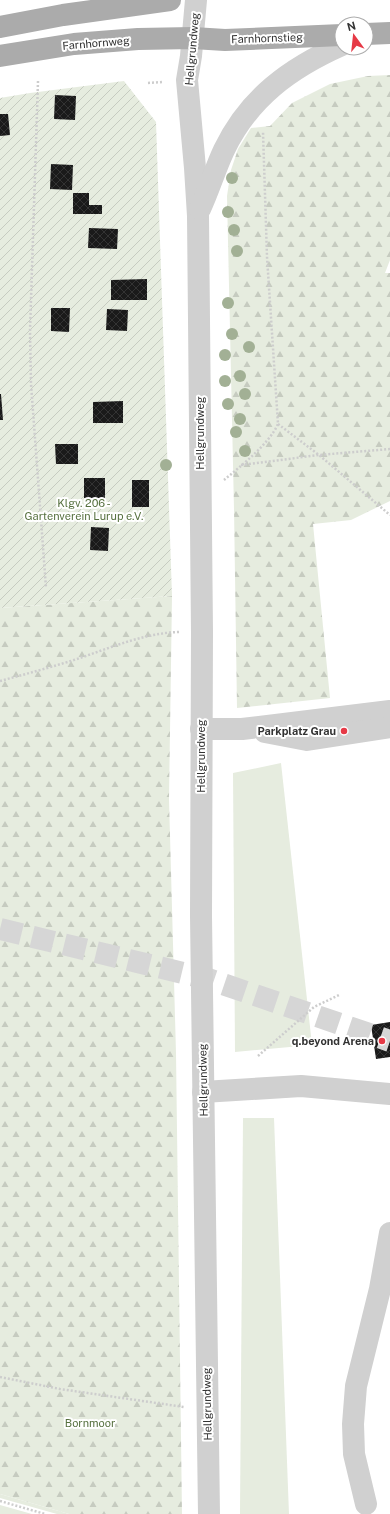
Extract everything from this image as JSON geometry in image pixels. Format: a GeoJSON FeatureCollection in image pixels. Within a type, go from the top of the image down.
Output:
{"type":"FeatureCollection","features":[{"type":"Feature","properties":{"kind":"main road"},"geometry":{"type":"LineString","coordinates":[[0,27],[63,15],[170,0]]}},
{"type":"Feature","properties":{"kind":"main road"},"geometry":{"type":"LineString","coordinates":[[374,34],[390,33]]}},
{"type":"Feature","properties":{"kind":"main road","name":"Farnhornstieg"},"geometry":{"type":"LineString","coordinates":[[193,38],[226,40],[334,35]]}},
{"type":"Feature","properties":{"kind":"main road","name":"Farnhornweg"},"geometry":{"type":"LineString","coordinates":[[0,56],[74,44],[138,39],[193,38]]}},
{"type":"Feature","properties":{"kind":"street","name":"Hellgrundweg"},"geometry":{"type":"LineString","coordinates":[[196,0],[193,38],[187,80],[198,216],[202,632],[201,916],[210,1514]]}},
{"type":"Feature","properties":{"kind":"street"},"geometry":{"type":"LineString","coordinates":[[198,216],[224,150],[242,119],[254,103],[286,75],[320,54],[334,48]]}},
{"type":"Feature","properties":{"kind":"street"},"geometry":{"type":"LineString","coordinates":[[202,729],[242,728],[390,711]]}},
{"type":"Feature","properties":{"kind":"street"},"geometry":{"type":"LineString","coordinates":[[242,728],[307,740],[390,727]]}},
{"type":"Feature","properties":{"kind":"street"},"geometry":{"type":"LineString","coordinates":[[203,1092],[301,1086],[390,1094]]}},
{"type":"Feature","properties":{"kind":"street"},"geometry":{"type":"LineString","coordinates":[[366,1504],[354,1454],[353,1424],[356,1386],[380,1289],[390,1233]]}},
{"type":"Feature","properties":{"kind":"path"},"geometry":{"type":"LineString","coordinates":[[38,81],[30,331],[31,384],[46,588]]}},
{"type":"Feature","properties":{"kind":"path"},"geometry":{"type":"LineString","coordinates":[[230,475],[267,441],[275,432],[278,424],[266,257],[263,127]]}},
{"type":"Feature","properties":{"kind":"path"},"geometry":{"type":"LineString","coordinates":[[278,424],[320,455],[390,515]]}},
{"type":"Feature","properties":{"kind":"path"},"geometry":{"type":"LineString","coordinates":[[240,465],[320,455],[390,450]]}},
{"type":"Feature","properties":{"kind":"path"},"geometry":{"type":"LineString","coordinates":[[0,681],[50,668],[130,641],[164,633]]}},
{"type":"Feature","properties":{"kind":"path"},"geometry":{"type":"LineString","coordinates":[[258,1056],[314,1006],[339,995]]}},
{"type":"Feature","properties":{"kind":"path"},"geometry":{"type":"LineString","coordinates":[[0,1377],[60,1389],[184,1407]]}},
{"type":"Feature","properties":{"kind":"path"},"geometry":{"type":"LineString","coordinates":[[0,1501],[45,1514]]}},
{"type":"Feature","properties":{"kind":"green space"},"geometry":{"type":"Polygon","coordinates":[[[390,75],[390,260],[385,273],[390,273],[390,501],[351,520],[313,524],[330,698],[237,708],[227,196],[231,170],[238,149],[251,128],[270,126],[292,103],[330,84],[368,76],[390,75]]]}},
{"type":"Feature","properties":{"kind":"green space","name":"Klgv. 206 - Gartenverein Lurup e.V."},"geometry":{"type":"Polygon","coordinates":[[[124,81],[156,122],[172,596],[0,608],[0,98],[124,81]]]}},
{"type":"Feature","properties":{"kind":"green space","name":"Bornmoor"},"geometry":{"type":"Polygon","coordinates":[[[172,596],[169,799],[176,1053],[182,1514],[69,1514],[0,1494],[0,608],[172,596]]]}},
{"type":"Feature","properties":{"kind":"green space"},"geometry":{"type":"Polygon","coordinates":[[[281,763],[312,1045],[235,1052],[233,773],[281,763]]]}},
{"type":"Feature","properties":{"kind":"green space"},"geometry":{"type":"Polygon","coordinates":[[[243,1118],[274,1118],[289,1514],[240,1514],[243,1118]]]}},
{"type":"Feature","properties":{"kind":"green space"},"geometry":{"type":"Polygon","coordinates":[[[0,1494],[69,1514],[57,1514],[0,1498],[0,1494]]]}},
{"type":"Feature","properties":{"kind":"green space"},"geometry":{"type":"Polygon","coordinates":[[[0,1505],[32,1514],[0,1514],[0,1505]]]}},
{"type":"Feature","properties":{"kind":"building"},"geometry":{"type":"Polygon","coordinates":[[[55,95],[76,96],[75,120],[54,119],[55,95]]]}},
{"type":"Feature","properties":{"kind":"building"},"geometry":{"type":"Polygon","coordinates":[[[0,114],[8,114],[10,135],[0,136],[0,114]]]}},
{"type":"Feature","properties":{"kind":"building"},"geometry":{"type":"Polygon","coordinates":[[[51,164],[73,165],[72,190],[50,189],[51,164]]]}},
{"type":"Feature","properties":{"kind":"building"},"geometry":{"type":"Polygon","coordinates":[[[73,193],[89,193],[89,205],[102,205],[102,214],[73,214],[73,193]]]}},
{"type":"Feature","properties":{"kind":"building"},"geometry":{"type":"Polygon","coordinates":[[[89,228],[118,229],[117,249],[88,248],[89,228]]]}},
{"type":"Feature","properties":{"kind":"building"},"geometry":{"type":"Polygon","coordinates":[[[147,279],[147,300],[111,300],[111,280],[147,279]]]}},
{"type":"Feature","properties":{"kind":"building"},"geometry":{"type":"Polygon","coordinates":[[[51,308],[70,308],[69,332],[51,331],[51,308]]]}},
{"type":"Feature","properties":{"kind":"building"},"geometry":{"type":"Polygon","coordinates":[[[107,309],[128,310],[127,331],[106,330],[107,309]]]}},
{"type":"Feature","properties":{"kind":"building"},"geometry":{"type":"Polygon","coordinates":[[[1,394],[3,420],[0,420],[1,394]]]}},
{"type":"Feature","properties":{"kind":"building"},"geometry":{"type":"Polygon","coordinates":[[[123,401],[123,423],[93,423],[93,402],[123,401]]]}},
{"type":"Feature","properties":{"kind":"building"},"geometry":{"type":"Polygon","coordinates":[[[55,444],[78,444],[78,464],[56,464],[55,444]]]}},
{"type":"Feature","properties":{"kind":"building"},"geometry":{"type":"Polygon","coordinates":[[[84,478],[105,478],[105,498],[84,498],[84,478]]]}},
{"type":"Feature","properties":{"kind":"building"},"geometry":{"type":"Polygon","coordinates":[[[132,480],[149,480],[149,507],[132,507],[132,480]]]}},
{"type":"Feature","properties":{"kind":"building"},"geometry":{"type":"Polygon","coordinates":[[[91,527],[109,528],[108,551],[90,550],[91,527]]]}},
{"type":"Feature","properties":{"kind":"building","name":"q.beyond Arena"},"geometry":{"type":"Polygon","coordinates":[[[390,1022],[390,1057],[376,1059],[371,1025],[390,1022]]]}},
{"type":"Feature","properties":{"kind":"tunnel"},"geometry":{"type":"LineString","coordinates":[[0,929],[208,979],[390,1041]]}},
{"type":"Feature","properties":{"kind":"place","name":"Parkplatz Grau"},"geometry":{"type":"Point","coordinates":[344,731]}},
{"type":"Feature","properties":{"kind":"place","name":"q.beyond Arena"},"geometry":{"type":"Point","coordinates":[382,1041]}}]}
